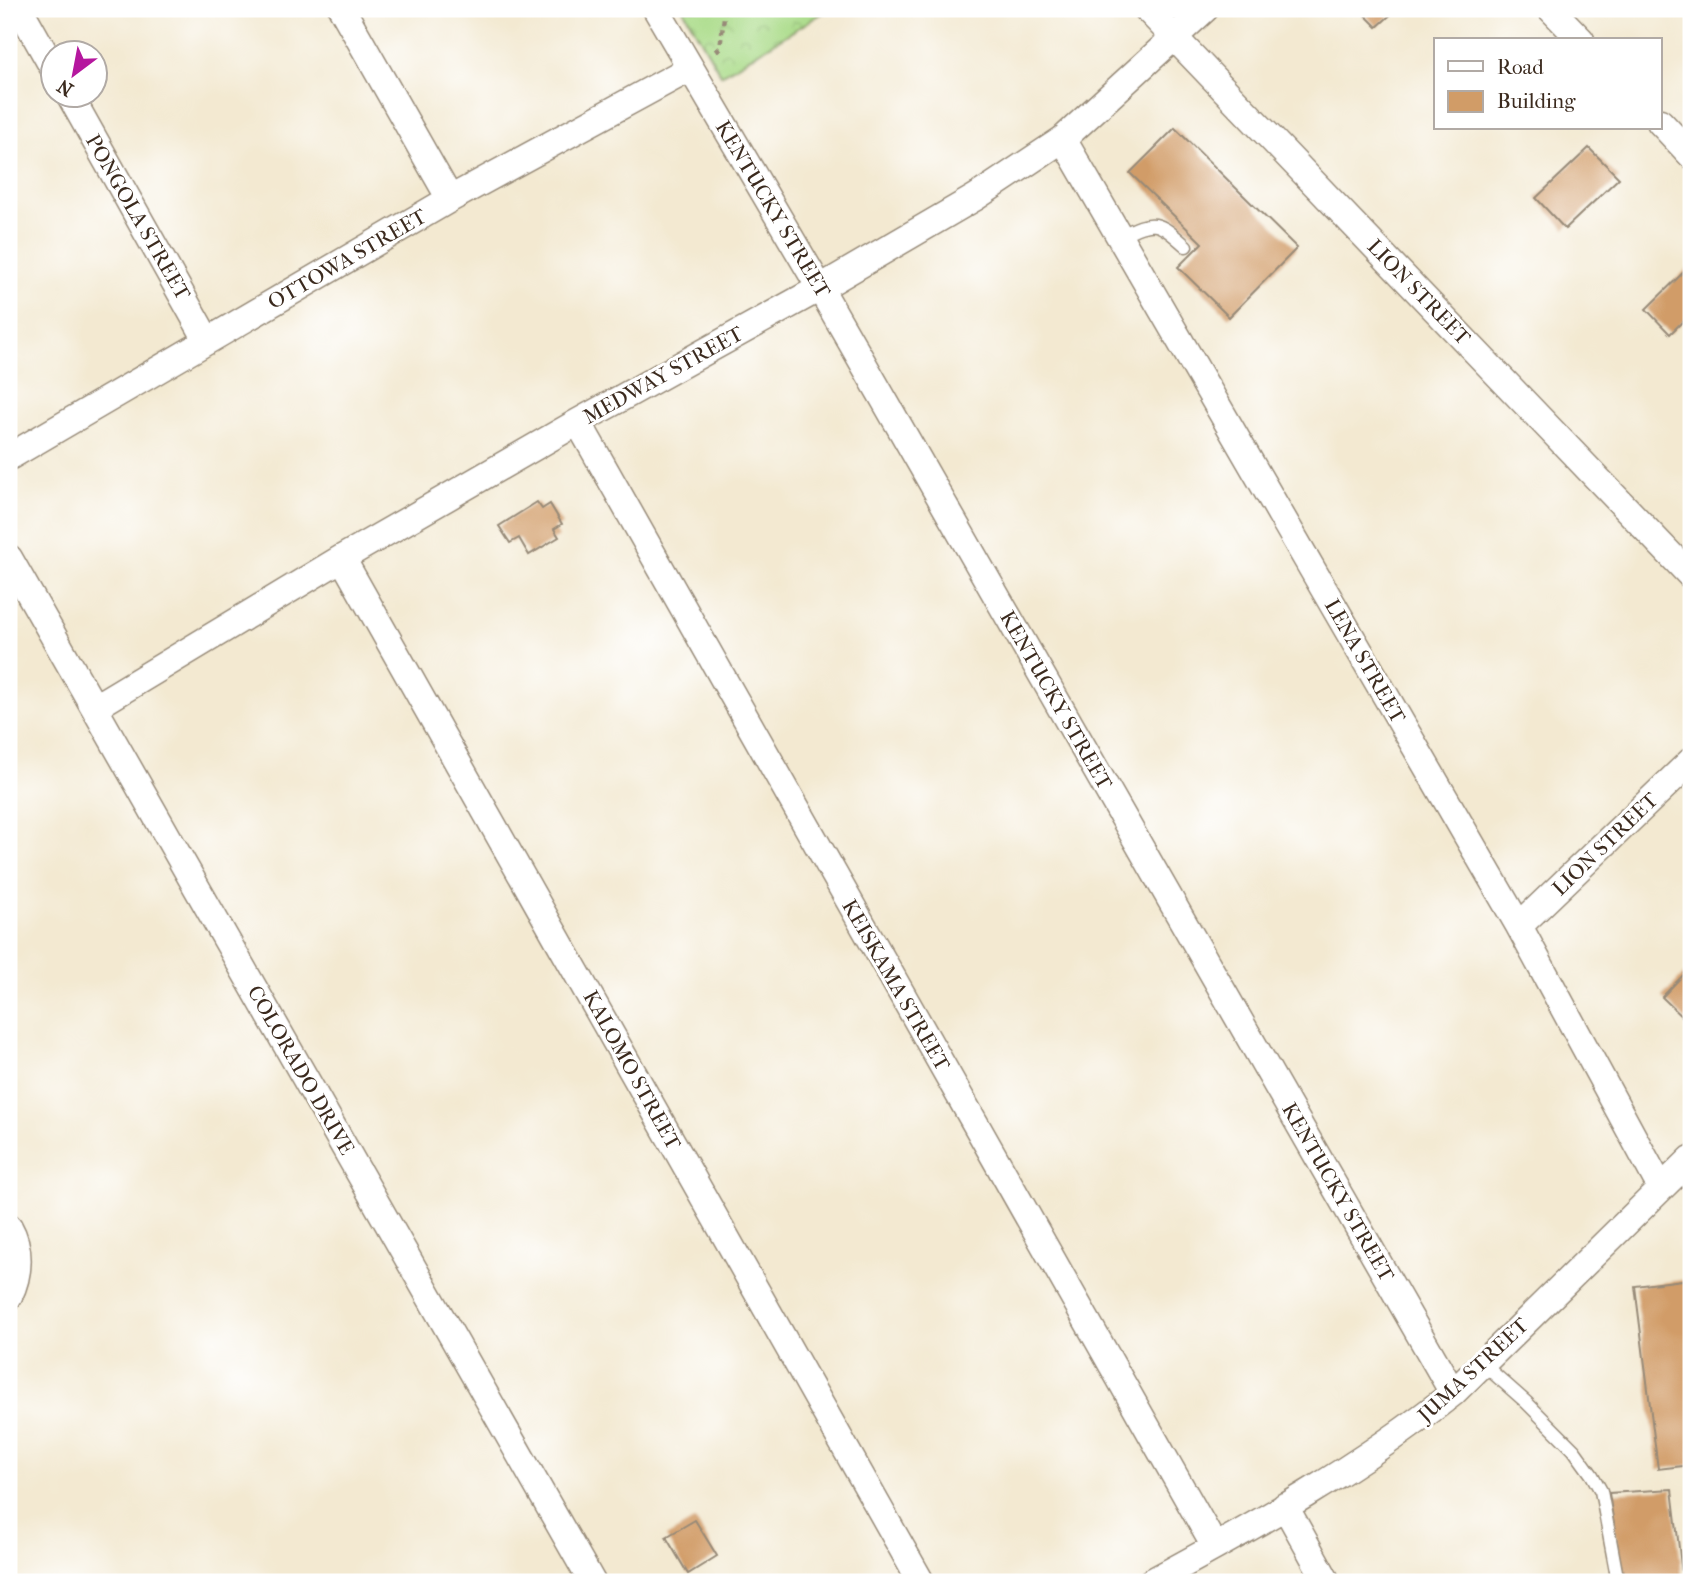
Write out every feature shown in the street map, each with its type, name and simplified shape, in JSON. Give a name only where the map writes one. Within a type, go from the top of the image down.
[{"type":"street","points":[[20,9],[38,41]]},
{"type":"street","points":[[342,9],[450,200]]},
{"type":"street","name":"KENTUCKY STREET","points":[[656,9],[820,288],[1453,1393]]},
{"type":"street","name":"LION STREET","points":[[1147,9],[1691,576]]},
{"type":"street","name":"MEDWAY STREET","points":[[95,707],[342,558],[976,197],[1063,139],[1205,9]]},
{"type":"street","points":[[1551,9],[1579,38]]},
{"type":"street","name":"OTTOWA STREET","points":[[9,457],[450,200],[690,69]]},
{"type":"street","name":"PONGOLA STREET","points":[[77,108],[207,340]]},
{"type":"street","points":[[1662,124],[1691,155]]},
{"type":"street","name":"LENA STREET","points":[[1063,139],[1519,926],[1661,1188]]},
{"type":"street","name":"KEISKAMA STREET","points":[[578,422],[1215,1547]]},
{"type":"street","name":"COLORADO DRIVE","points":[[9,558],[592,1582]]},
{"type":"street","name":"KALOMO STREET","points":[[342,558],[921,1582]]},
{"type":"street","name":"LION STREET","points":[[1519,926],[1691,761]]},
{"type":"street","name":"JUMA STREET","points":[[1151,1582],[1285,1506],[1414,1424],[1453,1393],[1691,1159]]},
{"type":"street","points":[[9,1227],[15,1237],[18,1264],[9,1296]]},
{"type":"street","points":[[1285,1506],[1327,1582]]},
{"type":"lane","points":[[1119,236],[1145,223],[1167,229],[1186,246]]},
{"type":"lane","points":[[1483,1364],[1574,1450],[1592,1475],[1601,1491],[1618,1582]]},
{"type":"green space","points":[[683,9],[829,9],[721,75]]},
{"type":"building","points":[[1359,9],[1397,9],[1377,27]]},
{"type":"building","points":[[1175,128],[1297,248],[1229,317],[1178,267],[1202,243],[1130,173]]},
{"type":"building","points":[[1589,148],[1619,178],[1565,229],[1536,198]]},
{"type":"building","points":[[1691,265],[1691,313],[1670,334],[1646,309]]},
{"type":"building","points":[[537,502],[542,509],[550,504],[562,524],[554,529],[559,537],[529,555],[519,538],[510,543],[499,526]]},
{"type":"building","points":[[1691,967],[1691,1025],[1662,997]]},
{"type":"building","points":[[1691,1279],[1691,1465],[1658,1469],[1635,1286]]},
{"type":"building","points":[[1672,1489],[1683,1582],[1623,1582],[1609,1493]]},
{"type":"building","points":[[695,1520],[717,1556],[688,1574],[666,1537]]}]
